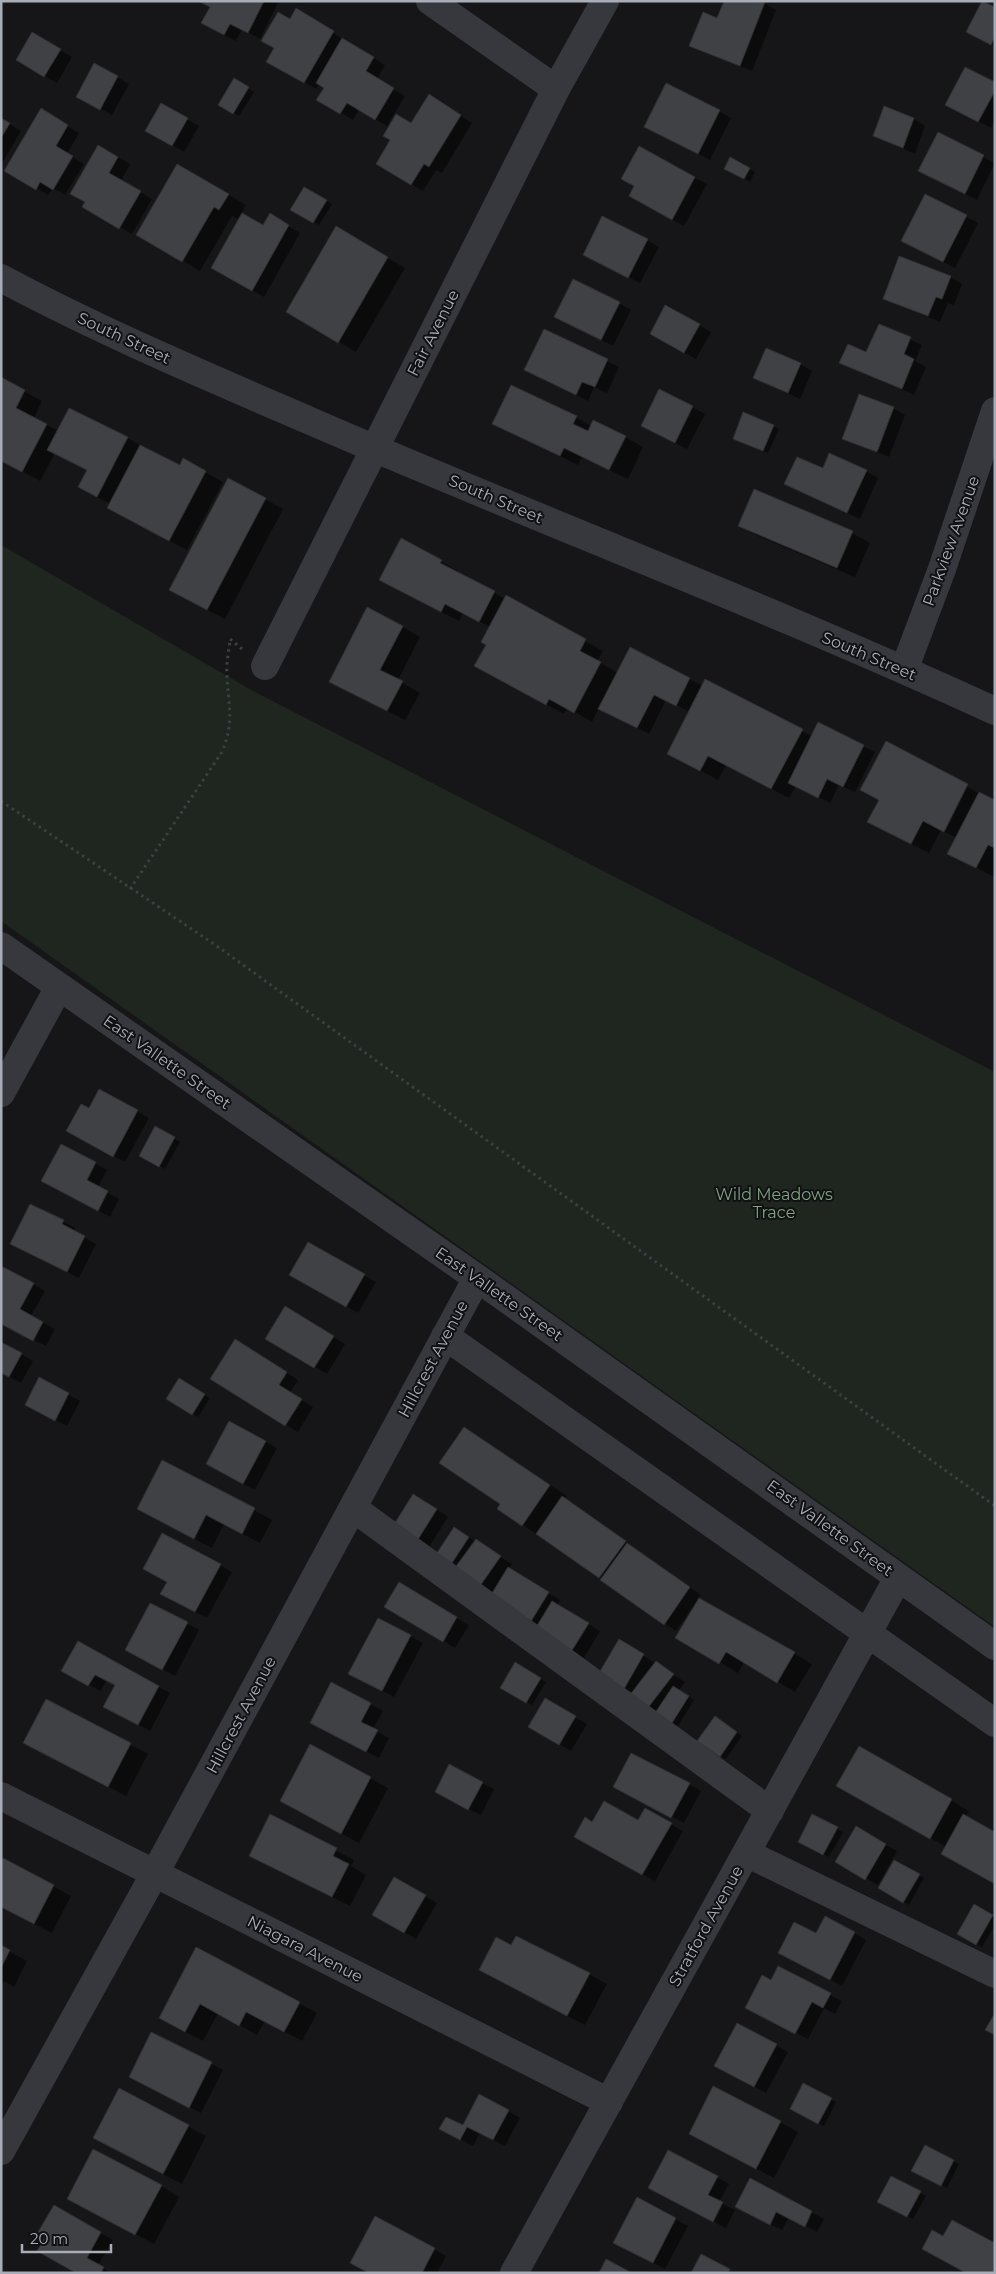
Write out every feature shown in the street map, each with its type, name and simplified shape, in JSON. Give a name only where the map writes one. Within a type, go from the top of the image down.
[{"type":"street","points":[[430,1],[556,88]]},
{"type":"street","name":"Fair Avenue","points":[[265,666],[556,88],[605,1]]},
{"type":"street","name":"South Street","points":[[1,278],[158,355],[375,449],[904,670],[995,712]]},
{"type":"street","name":"Parkview Avenue","points":[[904,670],[942,569],[995,411]]},
{"type":"street","name":"East Vallette Street","points":[[1,946],[477,1278],[847,1539],[898,1578],[995,1646]]},
{"type":"street","points":[[1,1093],[59,987]]},
{"type":"street","name":"Hillcrest Avenue","points":[[1,2151],[155,1873],[477,1278]]},
{"type":"street","points":[[446,1336],[995,1722]]},
{"type":"street","points":[[353,1508],[770,1811]]},
{"type":"street","name":"Stratford Avenue","points":[[514,2273],[898,1578]]},
{"type":"street","name":"Niagara Avenue","points":[[1,1796],[609,2102]]},
{"type":"street","points":[[746,1853],[995,1974]]},
{"type":"path","points":[[130,889],[222,752],[229,736],[232,711],[227,674],[230,639],[265,666]]},
{"type":"path","points":[[1,801],[214,944],[995,1506]]},
{"type":"green space","name":"Wild Meadows Trace","points":[[1,545],[253,691],[995,1072],[995,1627],[1,921]]},
{"type":"building","points":[[198,1],[264,1],[248,33],[230,24],[224,35],[201,23],[210,7]]},
{"type":"building","points":[[724,1],[765,2],[740,66],[689,46],[703,12],[717,18]]},
{"type":"building","points":[[982,1],[995,7],[995,37],[991,45],[966,32]]},
{"type":"building","points":[[296,8],[334,31],[304,83],[266,62],[274,48],[261,41],[278,12],[290,19]]},
{"type":"building","points":[[32,32],[61,49],[44,77],[16,60]]},
{"type":"building","points":[[342,38],[374,57],[366,71],[394,88],[375,120],[347,103],[340,114],[316,100],[324,88],[316,83]]},
{"type":"building","points":[[94,63],[118,76],[100,110],[76,97]]},
{"type":"building","points":[[965,67],[995,82],[995,91],[978,122],[945,105]]},
{"type":"building","points":[[234,78],[249,87],[233,114],[218,105]]},
{"type":"building","points":[[666,83],[720,110],[698,154],[644,127]]},
{"type":"building","points":[[429,94],[461,115],[429,167],[424,164],[411,185],[376,164],[390,140],[383,136],[396,114],[411,123]]},
{"type":"building","points":[[161,103],[188,118],[172,146],[145,131]]},
{"type":"building","points":[[884,106],[914,118],[903,148],[873,136]]},
{"type":"building","points":[[41,108],[68,125],[56,146],[73,156],[53,190],[40,182],[36,190],[4,171]]},
{"type":"building","points":[[1,118],[10,123],[1,138]]},
{"type":"building","points":[[938,132],[984,155],[965,194],[918,171]]},
{"type":"building","points":[[98,145],[118,157],[109,173],[141,191],[119,229],[82,207],[85,202],[70,194]]},
{"type":"building","points":[[639,146],[695,177],[672,220],[629,196],[634,186],[621,179]]},
{"type":"building","points":[[730,157],[750,168],[744,179],[724,169]]},
{"type":"building","points":[[177,164],[229,194],[219,210],[214,207],[182,262],[136,235]]},
{"type":"building","points":[[304,187],[327,200],[313,223],[290,210]]},
{"type":"building","points":[[925,194],[967,215],[943,262],[901,241]]},
{"type":"building","points":[[242,213],[263,225],[270,213],[289,225],[252,291],[211,268]]},
{"type":"building","points":[[602,216],[648,239],[628,278],[583,255]]},
{"type":"building","points":[[336,226],[388,257],[338,343],[286,312]]},
{"type":"building","points":[[899,256],[951,276],[942,299],[936,297],[928,316],[883,299]]},
{"type":"building","points":[[573,279],[620,302],[601,340],[554,317]]},
{"type":"building","points":[[665,305],[700,324],[684,353],[650,334]]},
{"type":"building","points":[[879,324],[911,337],[904,354],[914,359],[902,389],[839,363],[848,344],[866,352]]},
{"type":"building","points":[[544,329],[608,359],[595,387],[582,382],[576,395],[524,370]]},
{"type":"building","points":[[766,348],[801,363],[788,393],[753,378]]},
{"type":"building","points":[[1,377],[25,390],[16,408],[47,424],[22,472],[1,461]]},
{"type":"building","points":[[511,385],[577,416],[573,424],[588,431],[593,420],[626,436],[609,470],[564,448],[560,456],[492,424]]},
{"type":"building","points":[[659,389],[693,406],[675,443],[641,426]]},
{"type":"building","points":[[859,394],[894,407],[877,452],[842,439]]},
{"type":"building","points":[[69,408],[128,437],[97,497],[78,487],[87,470],[47,450]]},
{"type":"building","points":[[743,412],[774,425],[763,451],[733,439]]},
{"type":"building","points":[[140,445],[180,465],[183,458],[206,471],[169,541],[107,508]]},
{"type":"building","points":[[829,453],[867,470],[847,513],[784,484],[797,457],[823,468]]},
{"type":"building","points":[[228,478],[266,498],[207,610],[169,590]]},
{"type":"building","points":[[754,489],[853,531],[837,568],[738,526]]},
{"type":"building","points":[[401,538],[442,560],[440,563],[495,591],[479,622],[445,604],[441,612],[379,580]]},
{"type":"building","points":[[506,595],[586,639],[580,651],[601,662],[574,713],[549,699],[546,705],[474,666],[486,645],[481,642]]},
{"type":"building","points":[[367,607],[403,626],[380,670],[403,681],[387,711],[329,682]]},
{"type":"building","points":[[630,647],[690,678],[676,706],[654,695],[637,728],[598,709]]},
{"type":"building","points":[[705,679],[803,729],[771,789],[708,756],[700,771],[667,754]]},
{"type":"building","points":[[818,722],[864,745],[843,787],[827,779],[818,798],[788,783]]},
{"type":"building","points":[[886,741],[968,784],[944,832],[923,821],[911,844],[867,822],[879,800],[860,790]]},
{"type":"building","points":[[979,792],[995,800],[995,848],[988,845],[976,868],[947,854]]},
{"type":"building","points":[[99,1089],[138,1110],[113,1157],[66,1131],[81,1104],[89,1108]]},
{"type":"building","points":[[155,1126],[175,1137],[159,1167],[139,1156]]},
{"type":"building","points":[[61,1144],[96,1162],[87,1180],[108,1191],[98,1211],[41,1181]]},
{"type":"building","points":[[30,1204],[64,1220],[62,1224],[85,1236],[67,1272],[10,1244]]},
{"type":"building","points":[[308,1242],[365,1274],[346,1307],[289,1275]]},
{"type":"building","points":[[1,1266],[34,1283],[20,1309],[43,1322],[33,1341],[1,1324]]},
{"type":"building","points":[[285,1306],[334,1336],[314,1368],[265,1339]]},
{"type":"building","points":[[235,1339],[287,1372],[279,1385],[302,1399],[285,1426],[210,1379]]},
{"type":"building","points":[[1,1342],[22,1353],[9,1377],[1,1373]]},
{"type":"building","points":[[39,1377],[69,1393],[55,1421],[25,1405]]},
{"type":"building","points":[[179,1378],[205,1394],[192,1415],[166,1399]]},
{"type":"building","points":[[229,1421],[266,1441],[243,1484],[206,1464]]},
{"type":"building","points":[[464,1427],[550,1485],[522,1526],[497,1509],[500,1504],[439,1463]]},
{"type":"building","points":[[162,1460],[255,1508],[242,1534],[206,1515],[194,1539],[137,1509]]},
{"type":"building","points":[[413,1494],[437,1509],[417,1541],[393,1526]]},
{"type":"building","points":[[562,1496],[626,1541],[599,1578],[536,1534]]},
{"type":"building","points":[[454,1527],[469,1537],[452,1563],[437,1553]]},
{"type":"building","points":[[162,1533],[221,1564],[195,1612],[160,1594],[167,1582],[143,1569]]},
{"type":"building","points":[[476,1539],[501,1556],[480,1586],[454,1569]]},
{"type":"building","points":[[627,1543],[690,1587],[664,1625],[600,1580]]},
{"type":"building","points":[[508,1567],[549,1592],[530,1623],[489,1598]]},
{"type":"building","points":[[399,1582],[457,1617],[443,1642],[384,1607]]},
{"type":"building","points":[[699,1598],[795,1652],[777,1683],[726,1652],[719,1664],[675,1638]]},
{"type":"building","points":[[552,1601],[589,1623],[571,1652],[535,1629]]},
{"type":"building","points":[[150,1603],[188,1622],[162,1670],[125,1650]]},
{"type":"building","points":[[378,1618],[411,1635],[382,1691],[348,1674]]},
{"type":"building","points":[[619,1639],[644,1654],[624,1689],[599,1673]]},
{"type":"building","points":[[78,1641],[159,1686],[138,1725],[103,1707],[115,1685],[95,1675],[88,1686],[61,1671]]},
{"type":"building","points":[[656,1661],[674,1674],[647,1709],[629,1696]]},
{"type":"building","points":[[515,1662],[541,1678],[526,1703],[500,1688]]},
{"type":"building","points":[[331,1682],[371,1703],[361,1722],[378,1730],[366,1752],[310,1723]]},
{"type":"building","points":[[673,1686],[689,1696],[672,1723],[655,1713]]},
{"type":"building","points":[[545,1698],[576,1716],[559,1745],[528,1727]]},
{"type":"building","points":[[46,1699],[131,1743],[108,1787],[23,1743]]},
{"type":"building","points":[[715,1716],[737,1732],[720,1757],[697,1741]]},
{"type":"building","points":[[310,1744],[371,1777],[341,1834],[280,1801]]},
{"type":"building","points":[[859,1746],[952,1799],[930,1839],[836,1786]]},
{"type":"building","points":[[631,1753],[690,1783],[671,1818],[613,1787]]},
{"type":"building","points":[[449,1764],[483,1782],[468,1810],[435,1792]]},
{"type":"building","points":[[604,1801],[638,1820],[645,1808],[672,1823],[642,1875],[574,1837],[585,1817],[592,1822]]},
{"type":"building","points":[[270,1814],[337,1848],[333,1856],[349,1864],[332,1897],[249,1856]]},
{"type":"building","points":[[812,1814],[838,1827],[823,1855],[798,1842]]},
{"type":"building","points":[[963,1814],[995,1832],[995,1884],[941,1854]]},
{"type":"building","points":[[856,1826],[886,1844],[865,1880],[835,1862]]},
{"type":"building","points":[[3,1858],[54,1885],[34,1924],[1,1907],[1,1862]]},
{"type":"building","points":[[894,1860],[920,1874],[903,1903],[878,1888]]},
{"type":"building","points":[[394,1877],[426,1895],[404,1933],[372,1915]]},
{"type":"building","points":[[974,1904],[993,1915],[976,1945],[957,1934]]},
{"type":"building","points":[[825,1916],[855,1932],[830,1980],[778,1953],[794,1922],[816,1933]]},
{"type":"building","points":[[516,1936],[590,1973],[567,2016],[479,1970],[496,1937],[511,1945]]},
{"type":"building","points":[[1,1945],[10,1950],[1,1968]]},
{"type":"building","points":[[196,1947],[300,2002],[284,2032],[246,2012],[239,2026],[200,2004],[185,2032],[159,2018]]},
{"type":"building","points":[[778,1966],[831,1993],[823,2008],[812,2002],[795,2034],[745,2008],[762,1975],[771,1980]]},
{"type":"building","points":[[995,2013],[995,2035],[985,2030]]},
{"type":"building","points":[[737,2023],[777,2044],[754,2087],[714,2066]]},
{"type":"building","points":[[151,2032],[212,2062],[189,2108],[129,2077]]},
{"type":"building","points":[[803,2083],[832,2098],[818,2124],[790,2109]]},
{"type":"building","points":[[713,2086],[781,2121],[756,2169],[689,2134]]},
{"type":"building","points":[[119,2088],[189,2125],[163,2174],[93,2138]]},
{"type":"building","points":[[479,2094],[509,2110],[493,2140],[467,2127],[460,2140],[439,2129],[446,2117],[463,2125]]},
{"type":"building","points":[[925,2145],[954,2160],[941,2186],[911,2171]]},
{"type":"building","points":[[93,2149],[162,2185],[135,2235],[67,2199]]},
{"type":"building","points":[[668,2150],[718,2176],[708,2195],[723,2202],[713,2222],[648,2188]]},
{"type":"building","points":[[891,2176],[921,2191],[907,2217],[877,2202]]},
{"type":"building","points":[[750,2178],[812,2211],[805,2227],[776,2212],[770,2225],[735,2207]]},
{"type":"building","points":[[637,2197],[676,2218],[653,2263],[613,2243]]},
{"type":"building","points":[[54,2205],[101,2232],[87,2258],[104,2267],[101,2273],[76,2273],[37,2251],[46,2236],[38,2232]]},
{"type":"building","points":[[375,2216],[435,2248],[422,2273],[369,2273],[350,2263]]},
{"type":"building","points":[[952,2220],[995,2243],[995,2273],[966,2273],[922,2249],[932,2230],[943,2236]]},
{"type":"building","points":[[701,2254],[730,2269],[728,2273],[691,2273]]},
{"type":"building","points":[[606,2259],[632,2273],[599,2273]]}]
